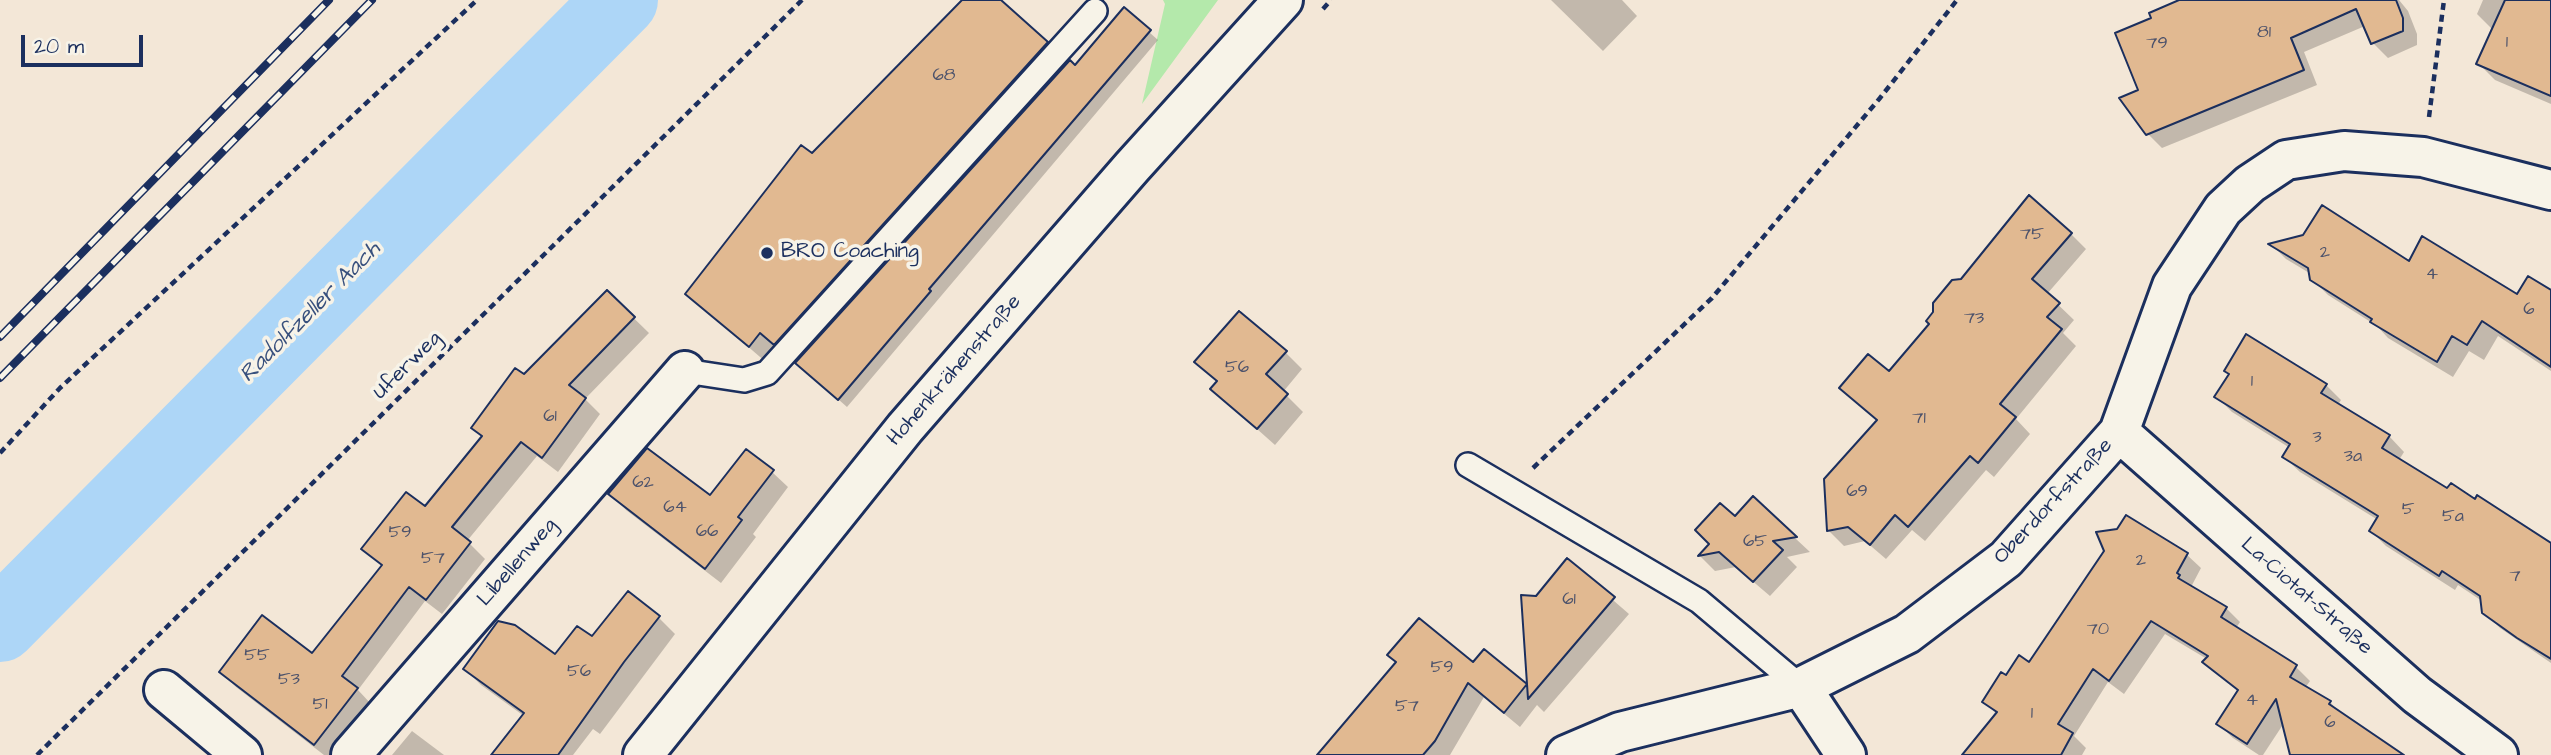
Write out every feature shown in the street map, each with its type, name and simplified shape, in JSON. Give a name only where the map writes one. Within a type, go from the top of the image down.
[{"type":"street","name":"Hohenkrähenstraße","points":[[643,755],[905,428],[1132,167],[1283,0]]},
{"type":"street","name":"Oberdorfstraße","points":[[1566,755],[1620,732],[1801,687],[1907,635],[2006,559],[2119,432],[2172,286],[2224,209],[2250,184],[2286,160],[2344,151],[2423,158],[2551,190]]},
{"type":"street","name":"Libellenweg","points":[[351,755],[685,371]]},
{"type":"street","name":"La-Ciotat-Straße","points":[[2119,432],[2417,695],[2498,755]]},
{"type":"street","points":[[1801,687],[1846,755]]},
{"type":"street","points":[[164,690],[242,755]]},
{"type":"lane","points":[[685,371],[744,380],[766,373],[1095,11]]},
{"type":"lane","points":[[1468,465],[1699,601],[1801,687]]},
{"type":"path","points":[[0,453],[60,388],[477,0]]},
{"type":"path","name":"Uferweg","points":[[37,755],[802,0]]},
{"type":"path","points":[[1511,489],[1712,299],[1880,99],[1957,0]]},
{"type":"path","points":[[2423,158],[2444,0]]},
{"type":"green space","points":[[1163,0],[1218,0],[1142,104],[1165,4]]},
{"type":"building","points":[[962,0],[1001,0],[1048,42],[774,345],[760,333],[749,347],[685,294],[801,145],[812,153]]},
{"type":"building","points":[[2179,0],[2396,0],[2403,18],[2403,31],[2371,44],[2356,9],[2291,38],[2304,70],[2146,135],[2119,98],[2138,90],[2115,33],[2151,18],[2149,13]]},
{"type":"building","points":[[2505,0],[2551,0],[2551,96],[2476,64]]},
{"type":"building","points":[[1124,7],[1151,30],[929,289],[931,291],[838,400],[795,363],[1070,60],[1075,65]]},
{"type":"building","points":[[2029,195],[2072,233],[2032,279],[2060,303],[2047,317],[2062,329],[2000,404],[2016,417],[1978,463],[1970,456],[1908,527],[1895,515],[1870,545],[1848,527],[1827,531],[1824,479],[1877,420],[1839,388],[1868,354],[1889,371],[1929,324],[1926,321],[1933,312],[1933,303],[1952,280],[1961,279]]},
{"type":"building","points":[[2322,205],[2409,261],[2422,236],[2517,294],[2528,276],[2551,290],[2551,367],[2482,321],[2467,345],[2452,336],[2437,362],[2370,322],[2372,319],[2310,280],[2308,268],[2268,244],[2303,235]]},
{"type":"building","points":[[607,290],[635,317],[569,385],[586,398],[542,458],[521,442],[452,527],[471,542],[426,600],[409,587],[342,676],[358,688],[314,745],[219,672],[262,615],[312,653],[382,565],[361,549],[406,492],[425,506],[482,436],[471,428],[515,368],[524,374]]},
{"type":"building","points":[[1239,311],[1287,351],[1266,374],[1288,394],[1257,429],[1210,389],[1217,381],[1194,362]]},
{"type":"building","points":[[2246,334],[2327,384],[2321,393],[2390,435],[2382,448],[2447,488],[2451,483],[2475,499],[2477,495],[2551,543],[2551,659],[2482,613],[2480,596],[2442,571],[2439,576],[2369,531],[2378,516],[2282,457],[2290,444],[2214,397],[2229,374],[2224,371]]},
{"type":"building","points":[[647,448],[710,495],[746,449],[774,470],[738,517],[742,520],[705,569],[608,494]]},
{"type":"building","points":[[1753,496],[1797,537],[1773,541],[1783,550],[1753,582],[1719,552],[1698,556],[1709,544],[1695,530],[1720,503],[1735,516]]},
{"type":"building","points":[[2126,515],[2188,553],[2177,573],[2180,575],[2178,578],[2227,607],[2221,617],[2297,665],[2290,677],[2331,701],[2329,704],[2404,755],[2290,755],[2276,699],[2247,744],[2216,724],[2238,690],[2202,662],[2208,656],[2151,621],[2109,681],[2093,669],[2058,724],[2073,733],[2061,755],[1962,755],[1997,712],[1982,702],[2001,672],[2006,675],[2019,655],[2029,662],[2104,551],[2096,532],[2117,529]]},
{"type":"building","points":[[1567,558],[1615,597],[1528,699],[1521,595],[1536,596]]},
{"type":"building","points":[[628,591],[660,616],[558,755],[491,755],[524,713],[463,669],[498,621],[515,625],[555,654],[577,626],[592,636]]},
{"type":"building","points":[[1419,618],[1473,662],[1484,649],[1527,684],[1504,713],[1468,683],[1435,741],[1423,755],[1317,755],[1396,662],[1387,655]]},
{"type":"waterway","name":"Radolfzeller Aach","points":[[0,625],[621,0]]},
{"type":"railway","points":[[0,337],[329,0]]},
{"type":"railway","points":[[0,378],[372,0]]},
{"type":"place","name":"BRO Coaching","points":[[767,253]]}]
